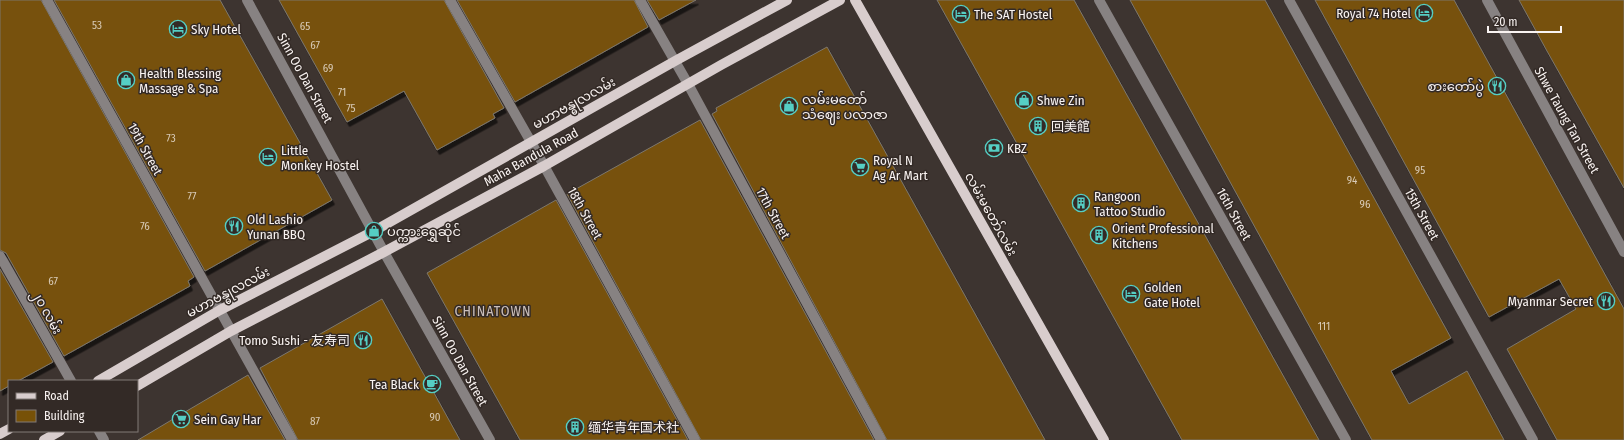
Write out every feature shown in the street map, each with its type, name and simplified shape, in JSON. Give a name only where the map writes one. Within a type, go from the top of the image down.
[{"type":"main road","name":"မဟာဗန္ဓုလလမ်း","points":[[100,380],[220,310],[374,231],[675,61],[788,0]]},
{"type":"main road","name":"Maha Bandula Road","points":[[231,330],[384,252],[544,166],[840,0]]},
{"type":"main road","name":"လမ်းမတော်လမ်း","points":[[855,0],[1104,440]]},
{"type":"main road","points":[[138,385],[231,330]]},
{"type":"main road","points":[[44,440],[58,432]]},
{"type":"street","name":"19th Street","points":[[47,0],[231,330]]},
{"type":"street","name":"Sinn Oo Dan Street","points":[[247,0],[374,231]]},
{"type":"street","name":"18th Street","points":[[450,0],[531,142],[695,440]]},
{"type":"street","name":"17th Street","points":[[640,0],[688,84],[881,440]]},
{"type":"street","name":"16th Street","points":[[1099,0],[1346,440]]},
{"type":"street","name":"15th Street","points":[[1289,0],[1532,440]]},
{"type":"street","name":"Shwe Taung Tan Street","points":[[1487,0],[1624,252]]},
{"type":"street","points":[[374,231],[384,252]]},
{"type":"street","name":"Sinn Oo Dan Street","points":[[384,252],[490,440]]},
{"type":"street","name":"၂၀ လမ်း","points":[[0,256],[70,380]]},
{"type":"street","points":[[231,330],[292,440]]},
{"type":"building","points":[[0,0],[41,0],[194,277],[188,281],[190,286],[64,356],[6,253],[0,250]]},
{"type":"building","points":[[54,0],[220,0],[332,200],[205,271]]},
{"type":"building","points":[[279,0],[444,0],[504,108],[493,114],[495,118],[437,150],[404,91],[347,122]]},
{"type":"building","points":[[457,0],[634,0],[648,27],[515,102]]},
{"type":"building","points":[[647,0],[696,0],[659,20]]},
{"type":"building","points":[[937,0],[1074,0],[1319,440],[1182,440]]},
{"type":"building","points":[[1130,0],[1265,0],[1451,338],[1391,371],[1409,404],[1467,371],[1504,440],[1372,440]]},
{"type":"building","points":[[1315,0],[1454,0],[1624,309],[1624,440],[1557,440],[1507,349],[1576,309],[1559,279],[1489,317]]},
{"type":"building","points":[[1519,0],[1624,0],[1624,188],[1547,51]]},
{"type":"building","points":[[827,47],[1045,440],[887,440],[712,114],[717,111],[716,108]]},
{"type":"building","points":[[700,120],[874,440],[701,440],[567,194]]},
{"type":"building","points":[[556,200],[688,440],[520,440],[427,273]]},
{"type":"building","points":[[0,269],[53,362],[20,380],[8,380],[8,387],[0,391]]},
{"type":"building","points":[[382,299],[460,440],[298,440],[260,368]]},
{"type":"building","points":[[248,375],[285,440],[138,440],[185,412]]},
{"type":"place","name":"Royal 74 Hotel","points":[[1424,13]]},
{"type":"place","name":"The SAT Hostel","points":[[961,14]]},
{"type":"place","name":"Sky Hotel","points":[[178,29]]},
{"type":"place","name":"Health Blessing Massage & Spa","points":[[126,80]]},
{"type":"place","name":"စားတော်ပွဲ","points":[[1497,86]]},
{"type":"place","name":"Shwe Zin","points":[[1024,100]]},
{"type":"place","name":"လမ်းမတော် သံဈေး ပလာဇာ","points":[[789,106]]},
{"type":"place","name":"回美館","points":[[1038,126]]},
{"type":"place","name":"KBZ","points":[[994,148]]},
{"type":"place","name":"Little Monkey Hostel","points":[[268,157]]},
{"type":"place","name":"Royal N Ag Ar Mart","points":[[860,167]]},
{"type":"place","name":"Rangoon Tattoo Studio","points":[[1081,203]]},
{"type":"place","name":"Old Lashio Yunan BBQ","points":[[234,226]]},
{"type":"place","name":"ပက္ကားရွှေဆိုင်","points":[[374,231]]},
{"type":"place","name":"Orient Professional Kitchens","points":[[1099,235]]},
{"type":"place","name":"Golden Gate Hotel","points":[[1131,294]]},
{"type":"place","name":"Myanmar Secret","points":[[1606,301]]},
{"type":"place","name":"Tomo Sushi - 友寿司","points":[[363,340]]},
{"type":"place","name":"Tea Black","points":[[432,384]]},
{"type":"place","name":"Sein Gay Har","points":[[181,419]]},
{"type":"place","name":"缅华青年国术社","points":[[575,427]]},
{"type":"district","name":"CHINATOWN","points":[[493,311]]}]
